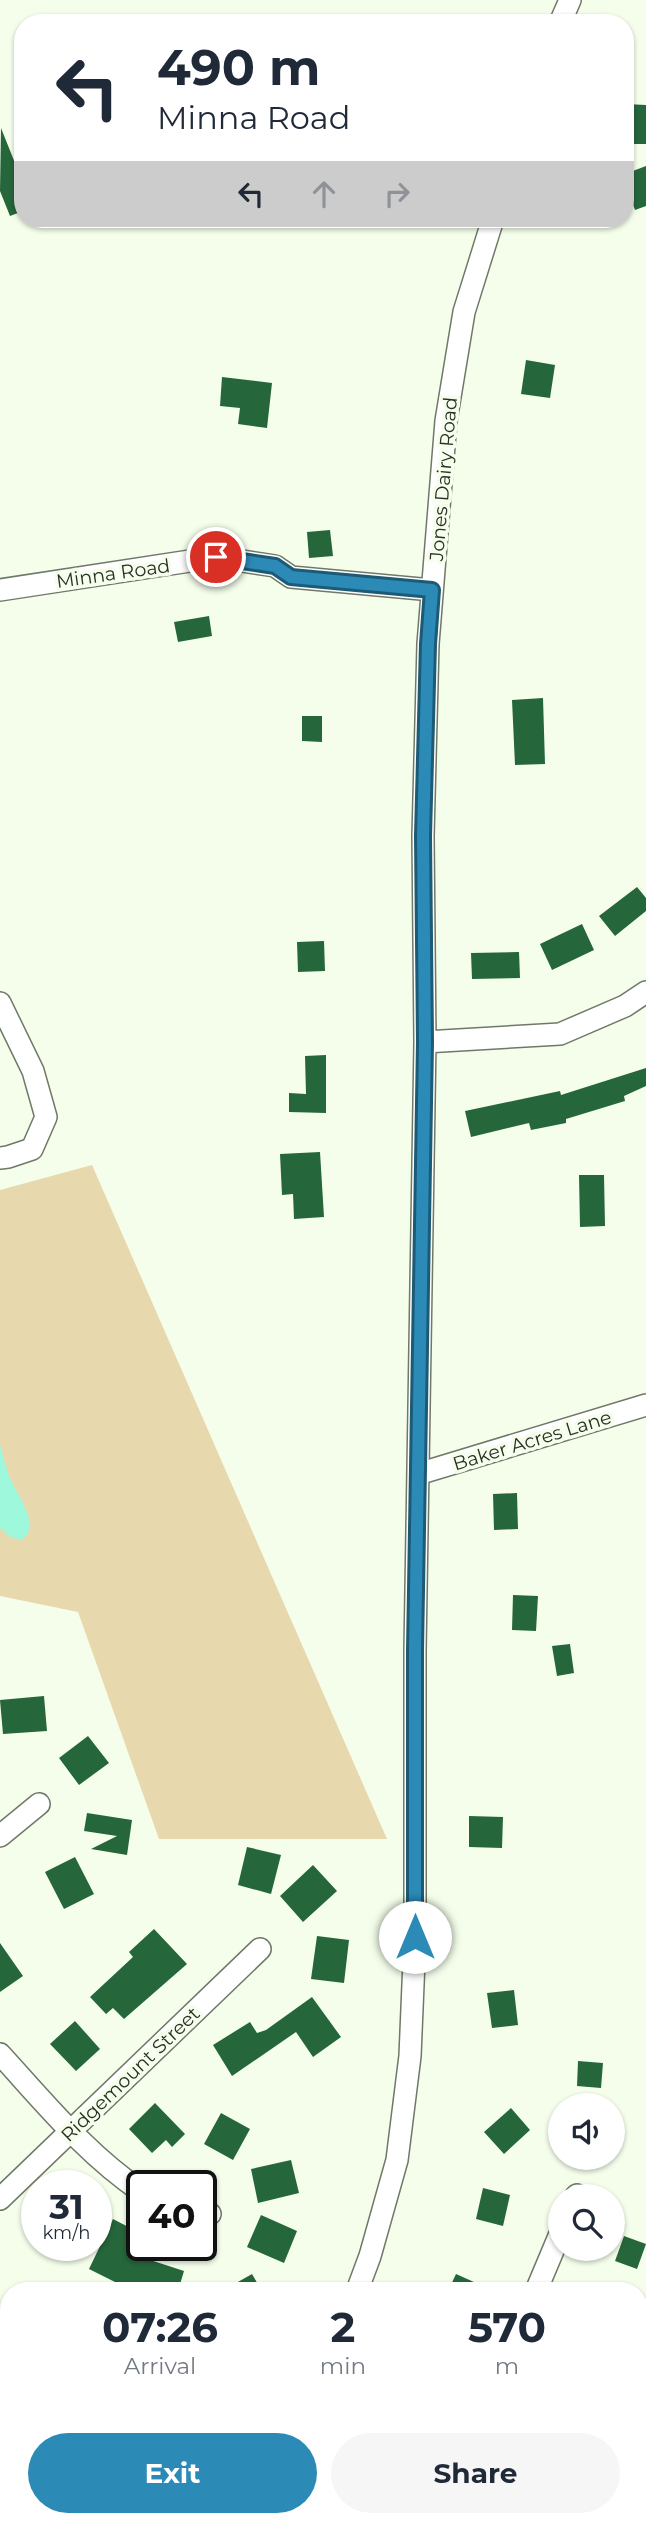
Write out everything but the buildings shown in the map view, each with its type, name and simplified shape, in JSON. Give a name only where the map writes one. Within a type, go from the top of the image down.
[{"type":"street","name":"Jones Dairy Road","points":[[360,2282],[397,2160],[410,2056],[415,1937],[415,1651],[425,1042],[423,839],[428,644],[446,421],[464,312],[490,228]]},
{"type":"street","name":"Minna Road","points":[[0,590],[216,557],[275,566],[291,577],[432,590]]},
{"type":"street","points":[[425,1042],[560,1034],[625,1006],[646,992]]},
{"type":"street","points":[[0,1003],[33,1071],[46,1117],[33,1149],[0,1158]]},
{"type":"street","name":"Baker Acres Lane","points":[[418,1474],[646,1405]]},
{"type":"street","points":[[0,1836],[39,1804]]},
{"type":"street","name":"Ridgemount Street","points":[[0,2199],[260,1949]]},
{"type":"street","points":[[0,2054],[71,2130],[126,2180]]},
{"type":"street","points":[[540,2282],[549,2261]]},
{"type":"shaded area","points":[[92,1165],[387,1839],[159,1839],[78,1612],[0,1596],[0,1190]]},
{"type":"water","points":[[0,1445],[10,1478],[29,1518],[28,1534],[22,1540],[10,1537],[0,1528]]},
{"type":"route","points":[[216,557],[275,566],[291,577],[432,590],[423,836],[425,1042],[415,1651],[415,1937]]}]
